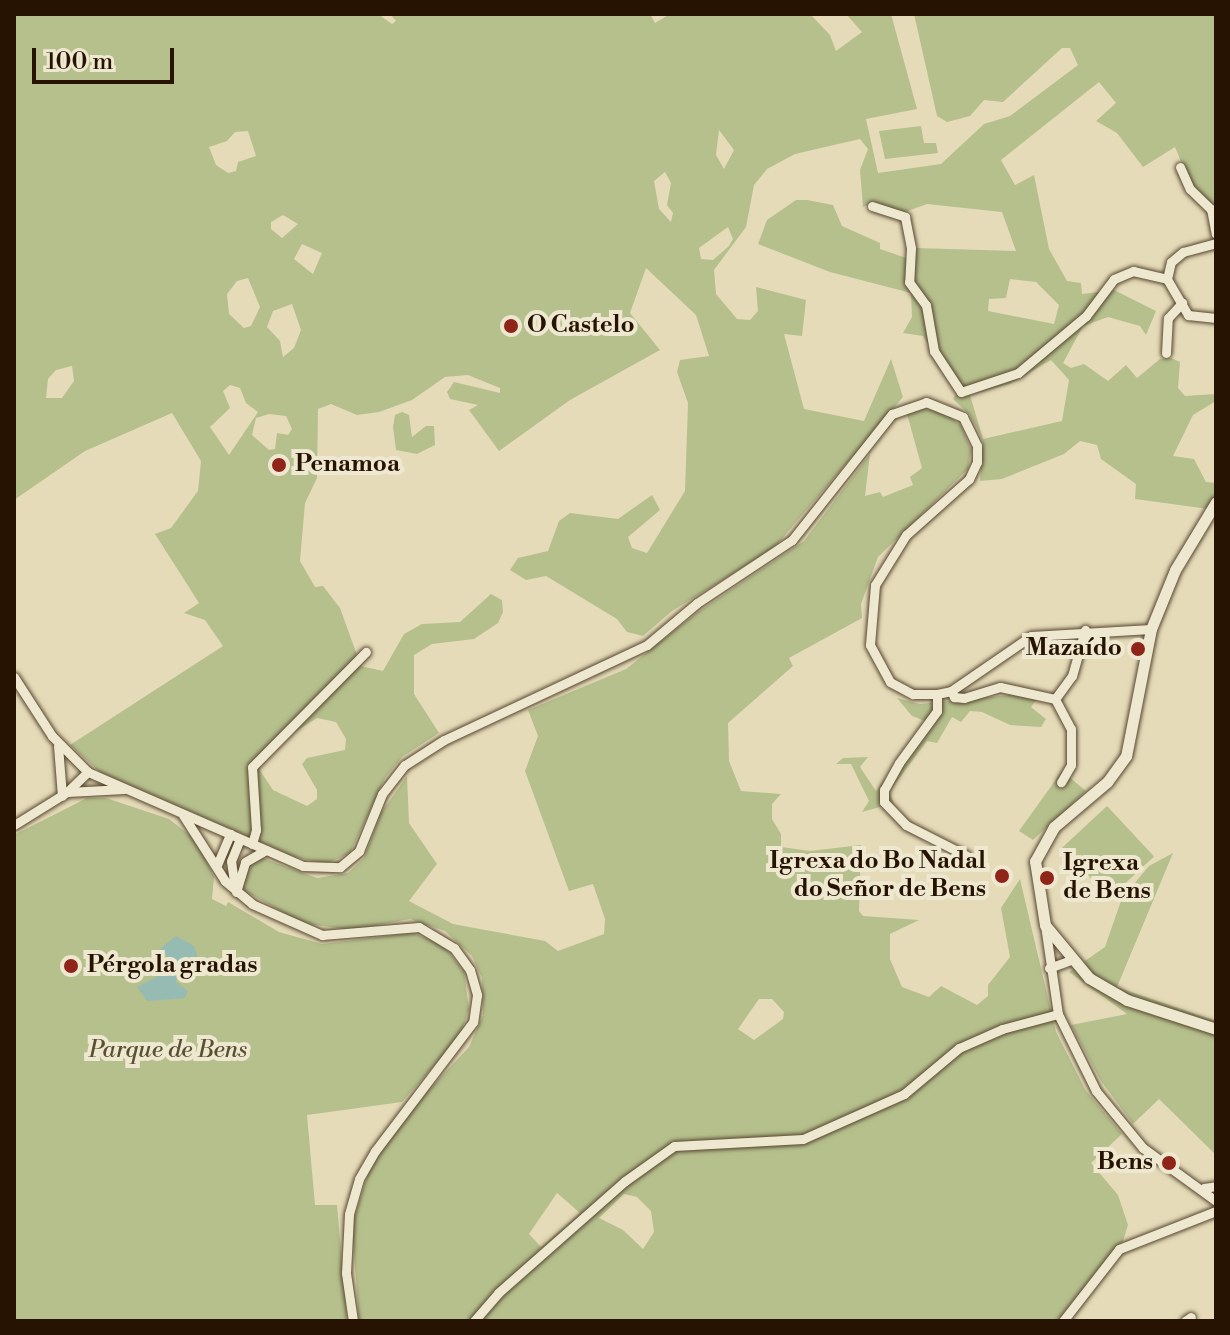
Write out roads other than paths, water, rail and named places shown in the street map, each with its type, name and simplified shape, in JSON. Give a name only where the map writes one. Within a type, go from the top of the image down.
[{"type":"street","points":[[1180,167],[1190,189],[1211,209],[1216,234]]},
{"type":"street","points":[[872,206],[905,217],[911,248],[909,282],[926,305],[934,351],[961,392]]},
{"type":"street","points":[[1167,279],[1171,262],[1183,252],[1216,243]]},
{"type":"street","points":[[961,392],[1018,373],[1086,316],[1123,274],[1133,271],[1167,279],[1188,315],[1216,318]]},
{"type":"street","points":[[1166,353],[1168,318],[1182,303]]},
{"type":"street","points":[[954,410],[961,392]]},
{"type":"street","points":[[52,736],[88,772],[124,789],[312,869],[346,864],[359,851],[388,784],[415,757],[636,653],[697,603],[792,540],[892,414],[926,402],[954,410],[971,430],[977,462],[969,479],[896,547],[875,585],[868,624],[876,664],[890,682],[913,694],[937,694],[951,691],[1031,636],[1085,630],[1151,629]]},
{"type":"street","points":[[1216,502],[1175,570],[1151,629],[1126,756],[1107,782],[1042,841],[1035,861],[1051,947],[1049,968],[1058,1014],[1079,1062],[1117,1118],[1159,1162],[1204,1188],[1216,1186]]},
{"type":"street","points":[[1055,699],[1072,676],[1085,630]]},
{"type":"street","points":[[252,844],[256,830],[252,767],[366,652]]},
{"type":"street","points":[[14,677],[60,751],[64,794]]},
{"type":"street","points":[[951,691],[954,697],[964,698],[1000,687],[1055,699],[1071,729],[1071,765],[1061,782]]},
{"type":"street","points":[[937,694],[937,711],[899,763],[884,790],[884,802],[906,825],[967,856]]},
{"type":"street","points":[[14,825],[64,794],[88,772]]},
{"type":"street","points":[[64,794],[124,789]]},
{"type":"street","points":[[180,811],[236,892],[322,935],[419,927],[437,934],[470,970],[477,995],[473,1022],[461,1045],[421,1087],[359,1179],[349,1214],[347,1258],[353,1321]]},
{"type":"street","points":[[235,836],[231,861],[236,892]]},
{"type":"street","points":[[217,868],[235,836]]},
{"type":"street","points":[[236,892],[245,862],[266,850]]},
{"type":"street","points":[[1051,947],[1108,992],[1216,1029]]},
{"type":"street","points":[[1049,968],[1071,960]]},
{"type":"street","points":[[474,1321],[498,1293],[625,1181],[674,1146],[803,1139],[904,1094],[959,1048],[1002,1029],[1058,1014]]},
{"type":"street","points":[[1204,1188],[1204,1195],[1216,1201]]},
{"type":"street","points":[[1063,1321],[1119,1249],[1216,1211]]},
{"type":"water","points":[[176,936],[194,946],[202,969],[176,970],[176,982],[188,991],[185,998],[147,1001],[137,987],[164,973],[170,959],[160,949]]},
{"type":"place","name":"O Castelo","points":[[511,326]]},
{"type":"place","name":"Penamoa","points":[[279,465]]},
{"type":"place","name":"Mazaído","points":[[1138,649]]},
{"type":"place","name":"Igrexa do Bo Nadal do Señor de Bens","points":[[1002,876]]},
{"type":"place","name":"Igrexa de Bens","points":[[1047,878]]},
{"type":"place","name":"Pérgola gradas","points":[[71,966]]},
{"type":"place","name":"Bens","points":[[1169,1163]]},
{"type":"park label","name":"Parque de Bens","points":[[168,1051]]}]
